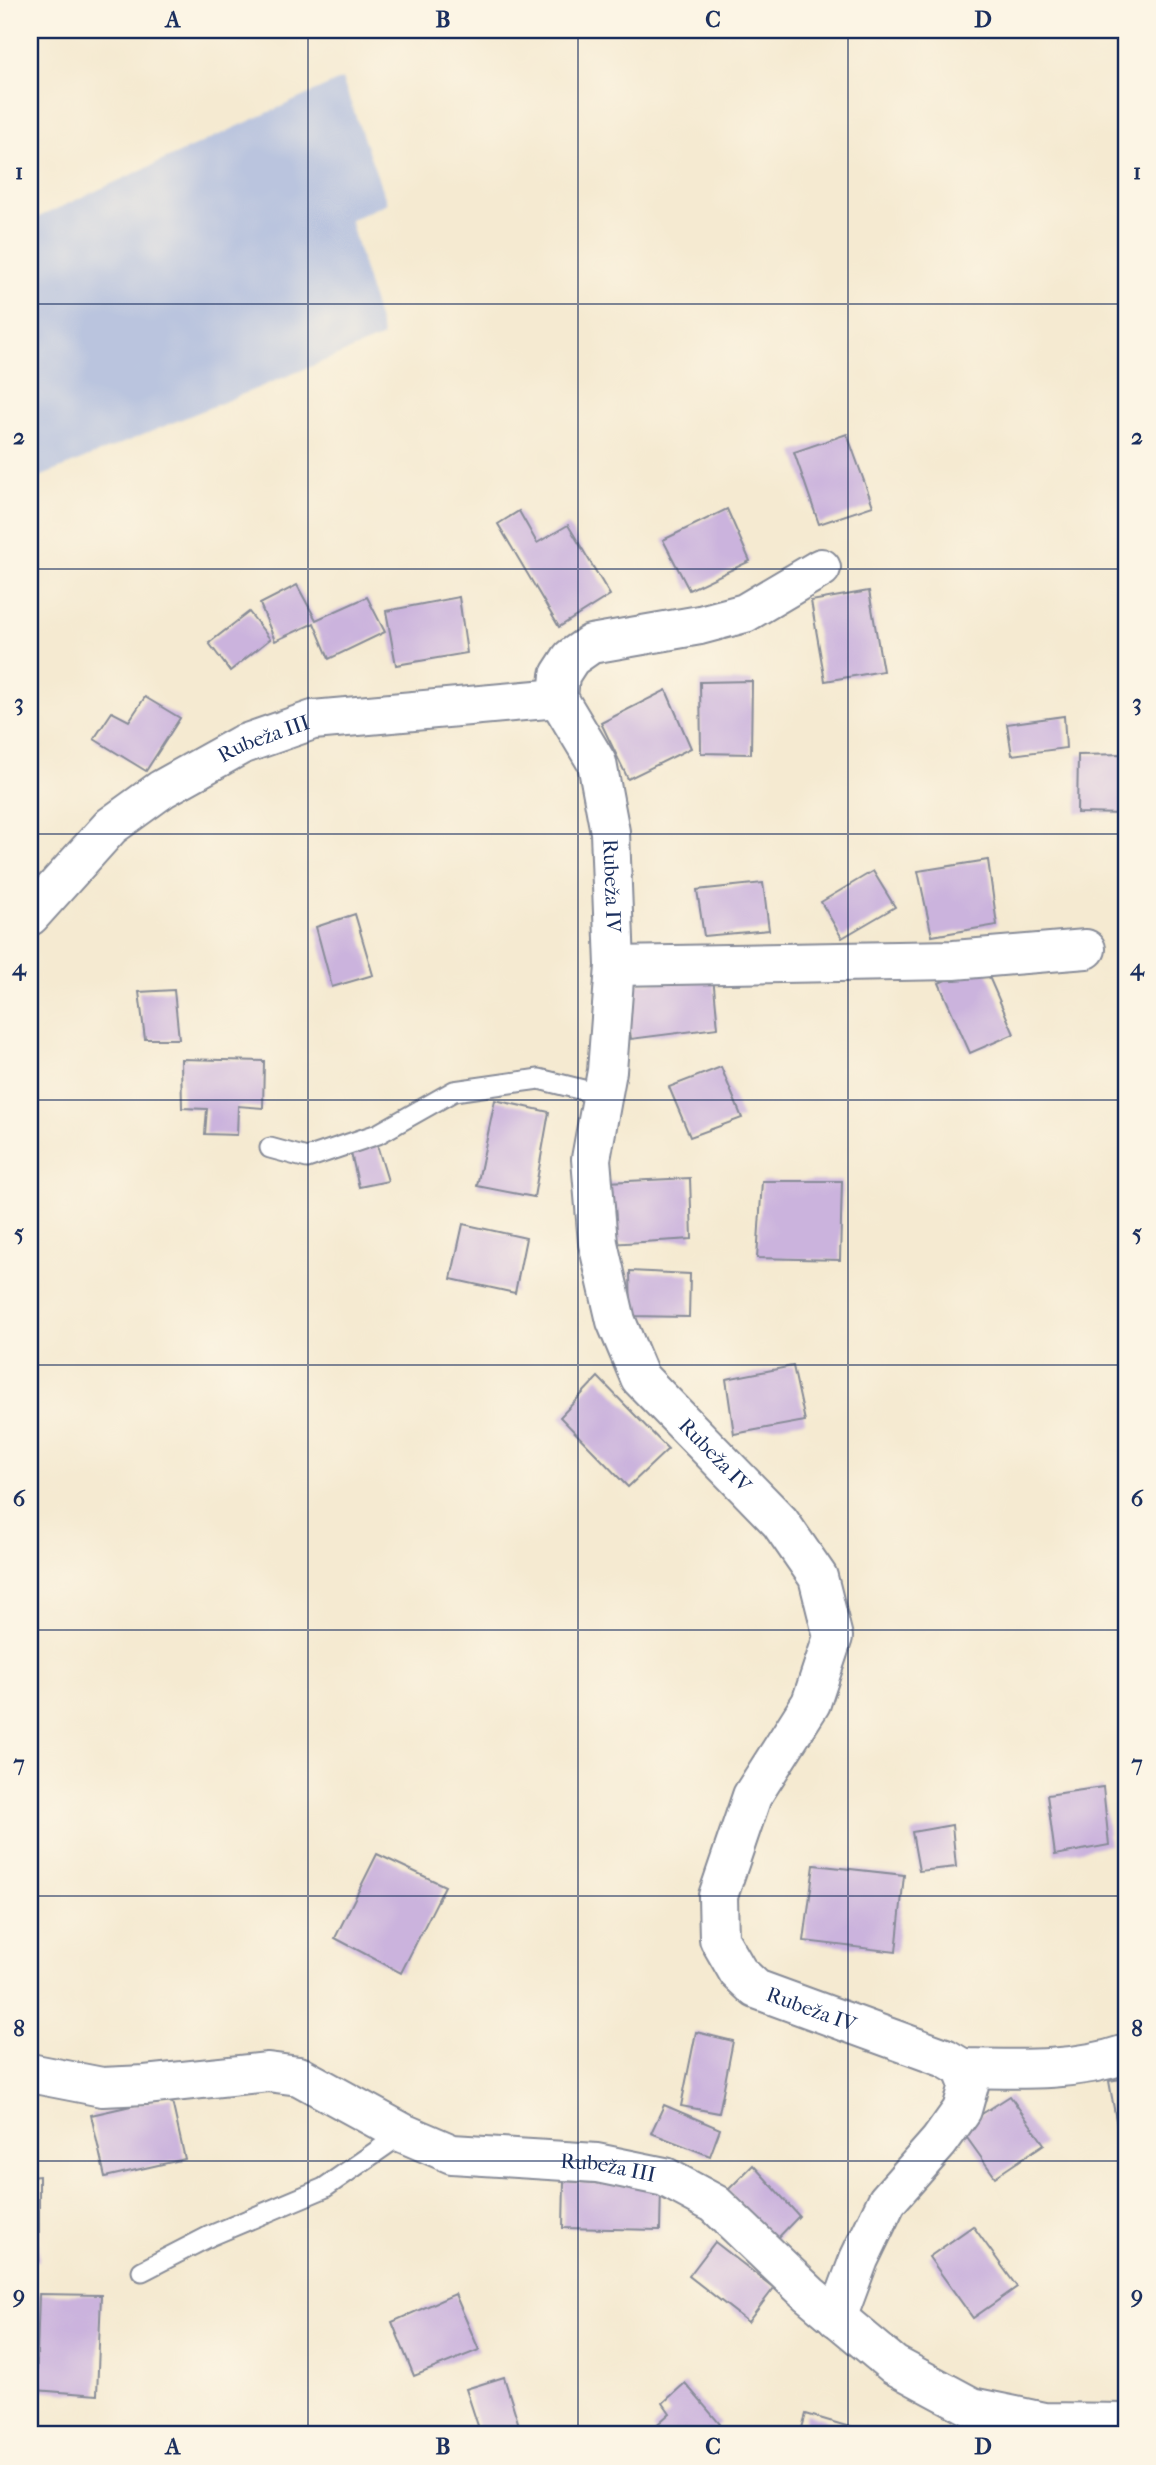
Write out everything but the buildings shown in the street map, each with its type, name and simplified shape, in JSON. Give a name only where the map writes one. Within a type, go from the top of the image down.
[{"type":"street","points":[[558,698],[560,675],[571,657],[591,644],[700,625],[745,613],[821,568]]},
{"type":"street","name":"Rubeža III","points":[[30,916],[111,826],[162,789],[241,745],[313,720],[558,698]]},
{"type":"street","name":"Rubeža IV","points":[[558,698],[597,763],[610,832],[615,966],[607,1071],[592,1159],[598,1243],[616,1321],[640,1378],[780,1522],[818,1577],[833,1637],[811,1703],[752,1797],[718,1896],[719,1939],[738,1972],[756,1989],[945,2058],[962,2068]]},
{"type":"street","points":[[615,966],[954,960],[1086,949]]},
{"type":"street","points":[[837,2318],[859,2259],[887,2201],[939,2142],[961,2110],[969,2085],[962,2068],[1037,2069],[1101,2063],[1126,2054]]},
{"type":"street","name":"Rubeža III","points":[[30,2073],[103,2087],[268,2072],[299,2076],[403,2133],[452,2154],[597,2163],[666,2177],[715,2204],[809,2294],[894,2365],[972,2407],[1044,2422],[1126,2423]]},
{"type":"lane","points":[[270,1148],[307,1158],[378,1134],[454,1091],[539,1079],[603,1095]]},
{"type":"lane","points":[[142,2271],[210,2236],[324,2188],[403,2133]]},
{"type":"shaded area","points":[[342,79],[387,203],[350,220],[383,337],[30,481],[30,221]]}]
